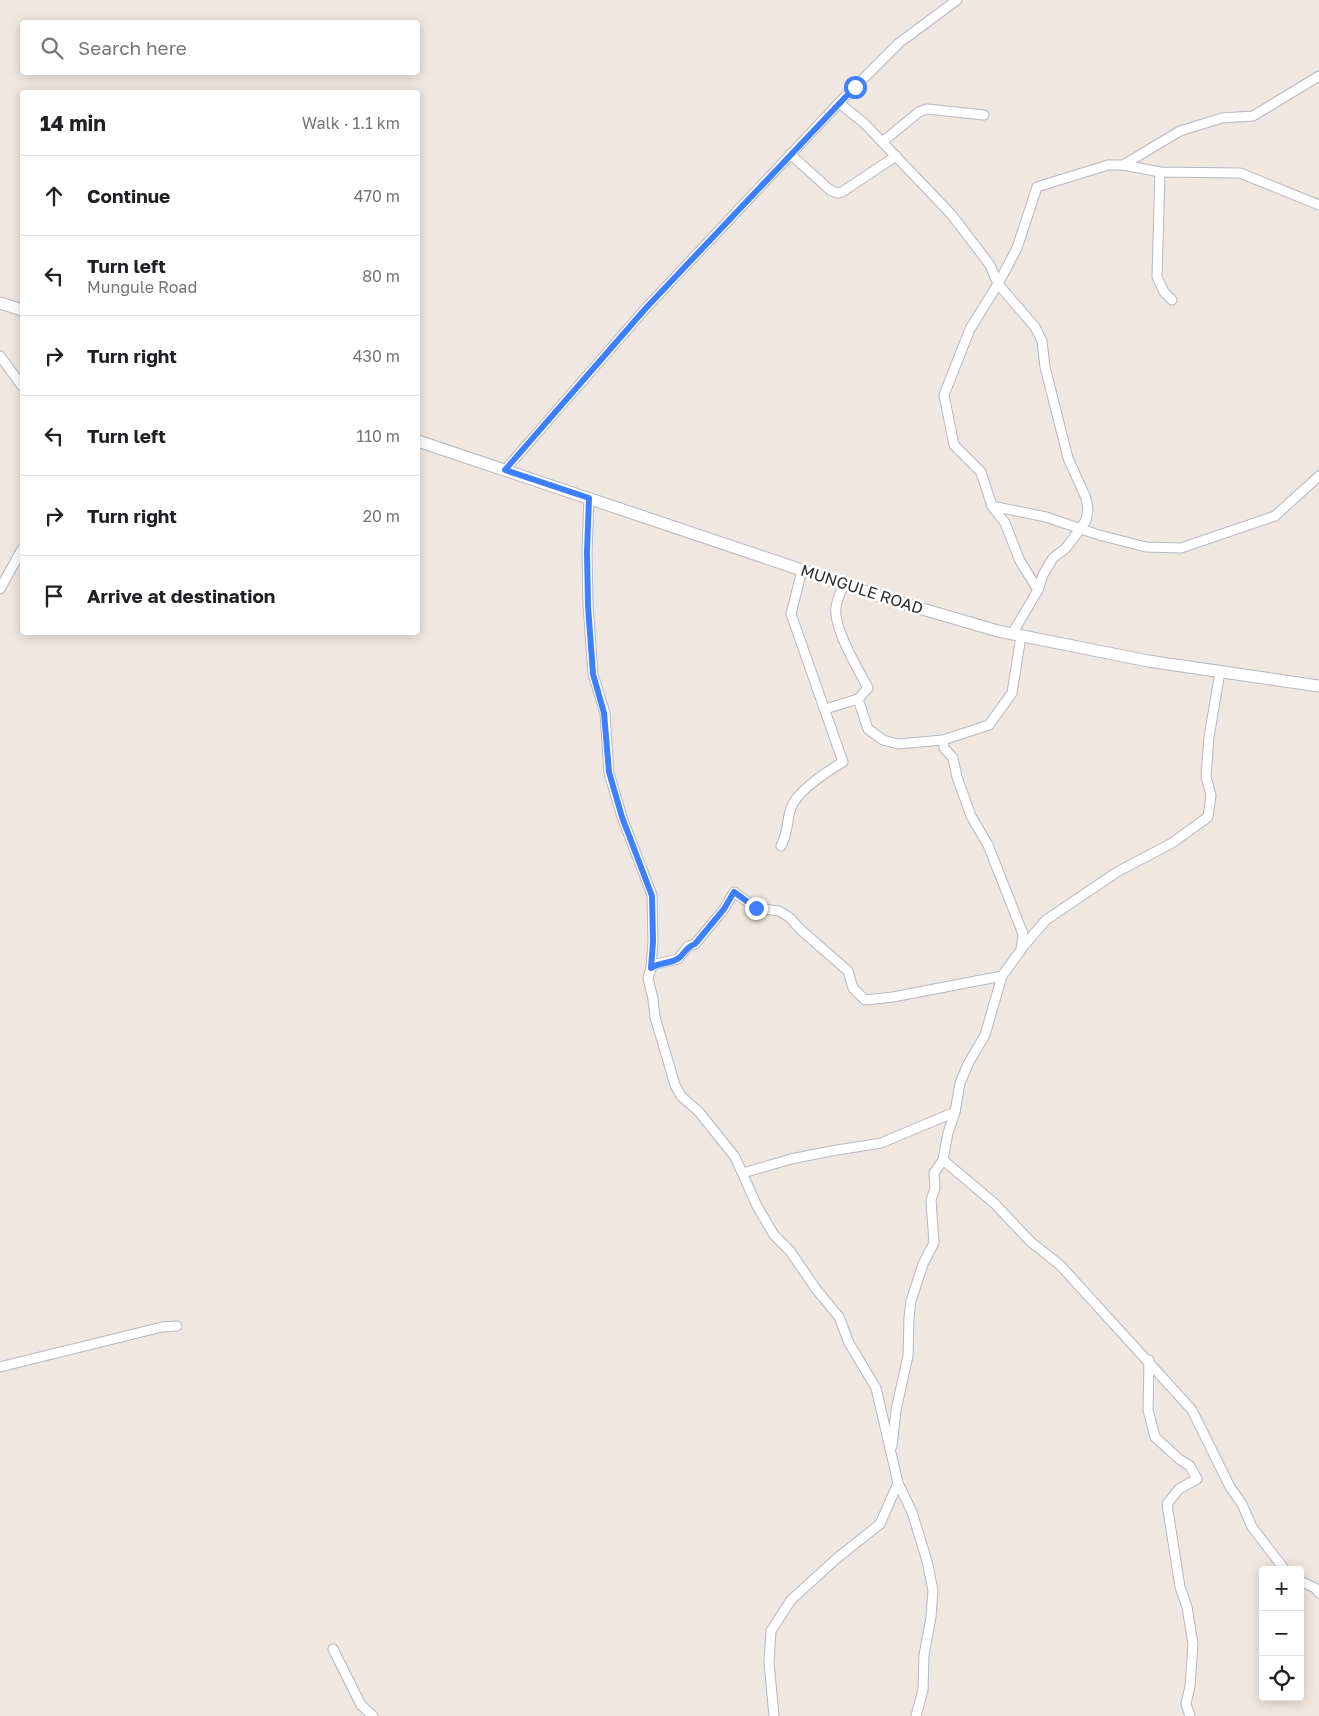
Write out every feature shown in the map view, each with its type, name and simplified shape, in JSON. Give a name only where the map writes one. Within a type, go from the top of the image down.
[{"type":"street","points":[[505,470],[646,308],[839,103],[899,43],[957,0]]},
{"type":"street","points":[[1123,165],[1180,131],[1222,118],[1253,116],[1319,76]]},
{"type":"street","points":[[839,103],[864,123],[955,219],[990,265],[998,284],[1035,327],[1042,341],[1045,367],[1068,458],[1086,498],[1088,509],[1086,520],[1081,528],[1066,548],[1052,558],[1043,575],[1017,635],[1012,693],[989,725],[943,740],[898,744],[883,740],[868,729],[858,699]]},
{"type":"street","points":[[882,142],[919,112],[927,109],[984,115]]},
{"type":"street","points":[[790,154],[830,190],[837,193],[842,192],[896,156]]},
{"type":"street","points":[[1038,590],[1020,560],[1005,523],[992,506],[981,472],[954,445],[944,395],[970,329],[998,284],[1017,248],[1038,187],[1108,165],[1123,165],[1160,172],[1240,173],[1319,205]]},
{"type":"street","points":[[1160,172],[1157,277],[1164,292],[1172,300]]},
{"type":"street","points":[[0,303],[20,309]]},
{"type":"street","points":[[0,356],[20,383]]},
{"type":"street","name":"MUNGULE ROAD","points":[[420,442],[888,599],[1017,635],[1148,661],[1319,686]]},
{"type":"street","points":[[992,506],[1046,517],[1099,535],[1146,547],[1181,548],[1275,516],[1319,476]]},
{"type":"street","points":[[589,498],[588,606],[593,674],[604,713],[609,772],[622,817],[652,896],[653,942],[651,968],[648,978],[655,1017],[674,1085],[681,1096],[699,1112],[735,1158],[757,1206],[774,1235],[790,1251],[816,1289],[839,1317],[849,1343],[876,1388],[898,1483],[912,1512],[927,1561],[933,1590],[931,1617],[924,1655],[923,1690],[916,1716]]},
{"type":"street","points":[[0,589],[20,553]]},
{"type":"street","points":[[781,846],[787,836],[792,807],[814,780],[843,762],[791,614],[802,570]]},
{"type":"street","points":[[825,709],[858,699],[868,688],[837,623],[836,607],[844,584]]},
{"type":"street","points":[[891,1454],[896,1410],[908,1356],[908,1317],[911,1300],[923,1264],[934,1243],[931,1200],[935,1188],[934,1173],[943,1160],[960,1083],[968,1064],[985,1036],[1002,976],[1046,920],[1117,872],[1172,843],[1208,818],[1211,795],[1206,777],[1209,737],[1220,672]]},
{"type":"street","points":[[943,740],[944,748],[954,758],[957,777],[971,816],[988,845],[1018,919],[1023,934],[1021,950]]},
{"type":"street","points":[[651,968],[656,964],[678,959],[688,946],[695,944],[724,909],[734,892],[756,908],[779,910],[789,917],[848,971],[853,988],[865,1000],[892,997],[1002,976]]},
{"type":"street","points":[[743,1173],[791,1159],[880,1143],[955,1112]]},
{"type":"street","points":[[943,1160],[994,1202],[1031,1242],[1060,1265],[1192,1410],[1230,1487],[1242,1504],[1252,1526],[1282,1566]]},
{"type":"street","points":[[0,1367],[162,1327],[177,1326]]},
{"type":"street","points":[[1148,1360],[1148,1410],[1155,1437],[1179,1459],[1190,1466],[1197,1479],[1179,1489],[1167,1504],[1180,1587],[1188,1607],[1194,1644],[1190,1686],[1186,1704],[1190,1716]]},
{"type":"street","points":[[774,1716],[769,1662],[771,1630],[791,1600],[836,1559],[880,1524],[898,1483]]},
{"type":"street","points":[[1317,1590],[1316,1580],[1319,1578]]},
{"type":"street","points":[[1304,1582],[1317,1590]]},
{"type":"street","points":[[334,1648],[361,1704],[373,1716]]},
{"type":"route","points":[[756,908],[734,892],[724,909],[695,944],[688,946],[678,959],[656,964],[651,968],[653,942],[652,896],[622,817],[609,772],[604,713],[593,674],[588,606],[589,498],[505,470],[646,308],[855,87]]}]
